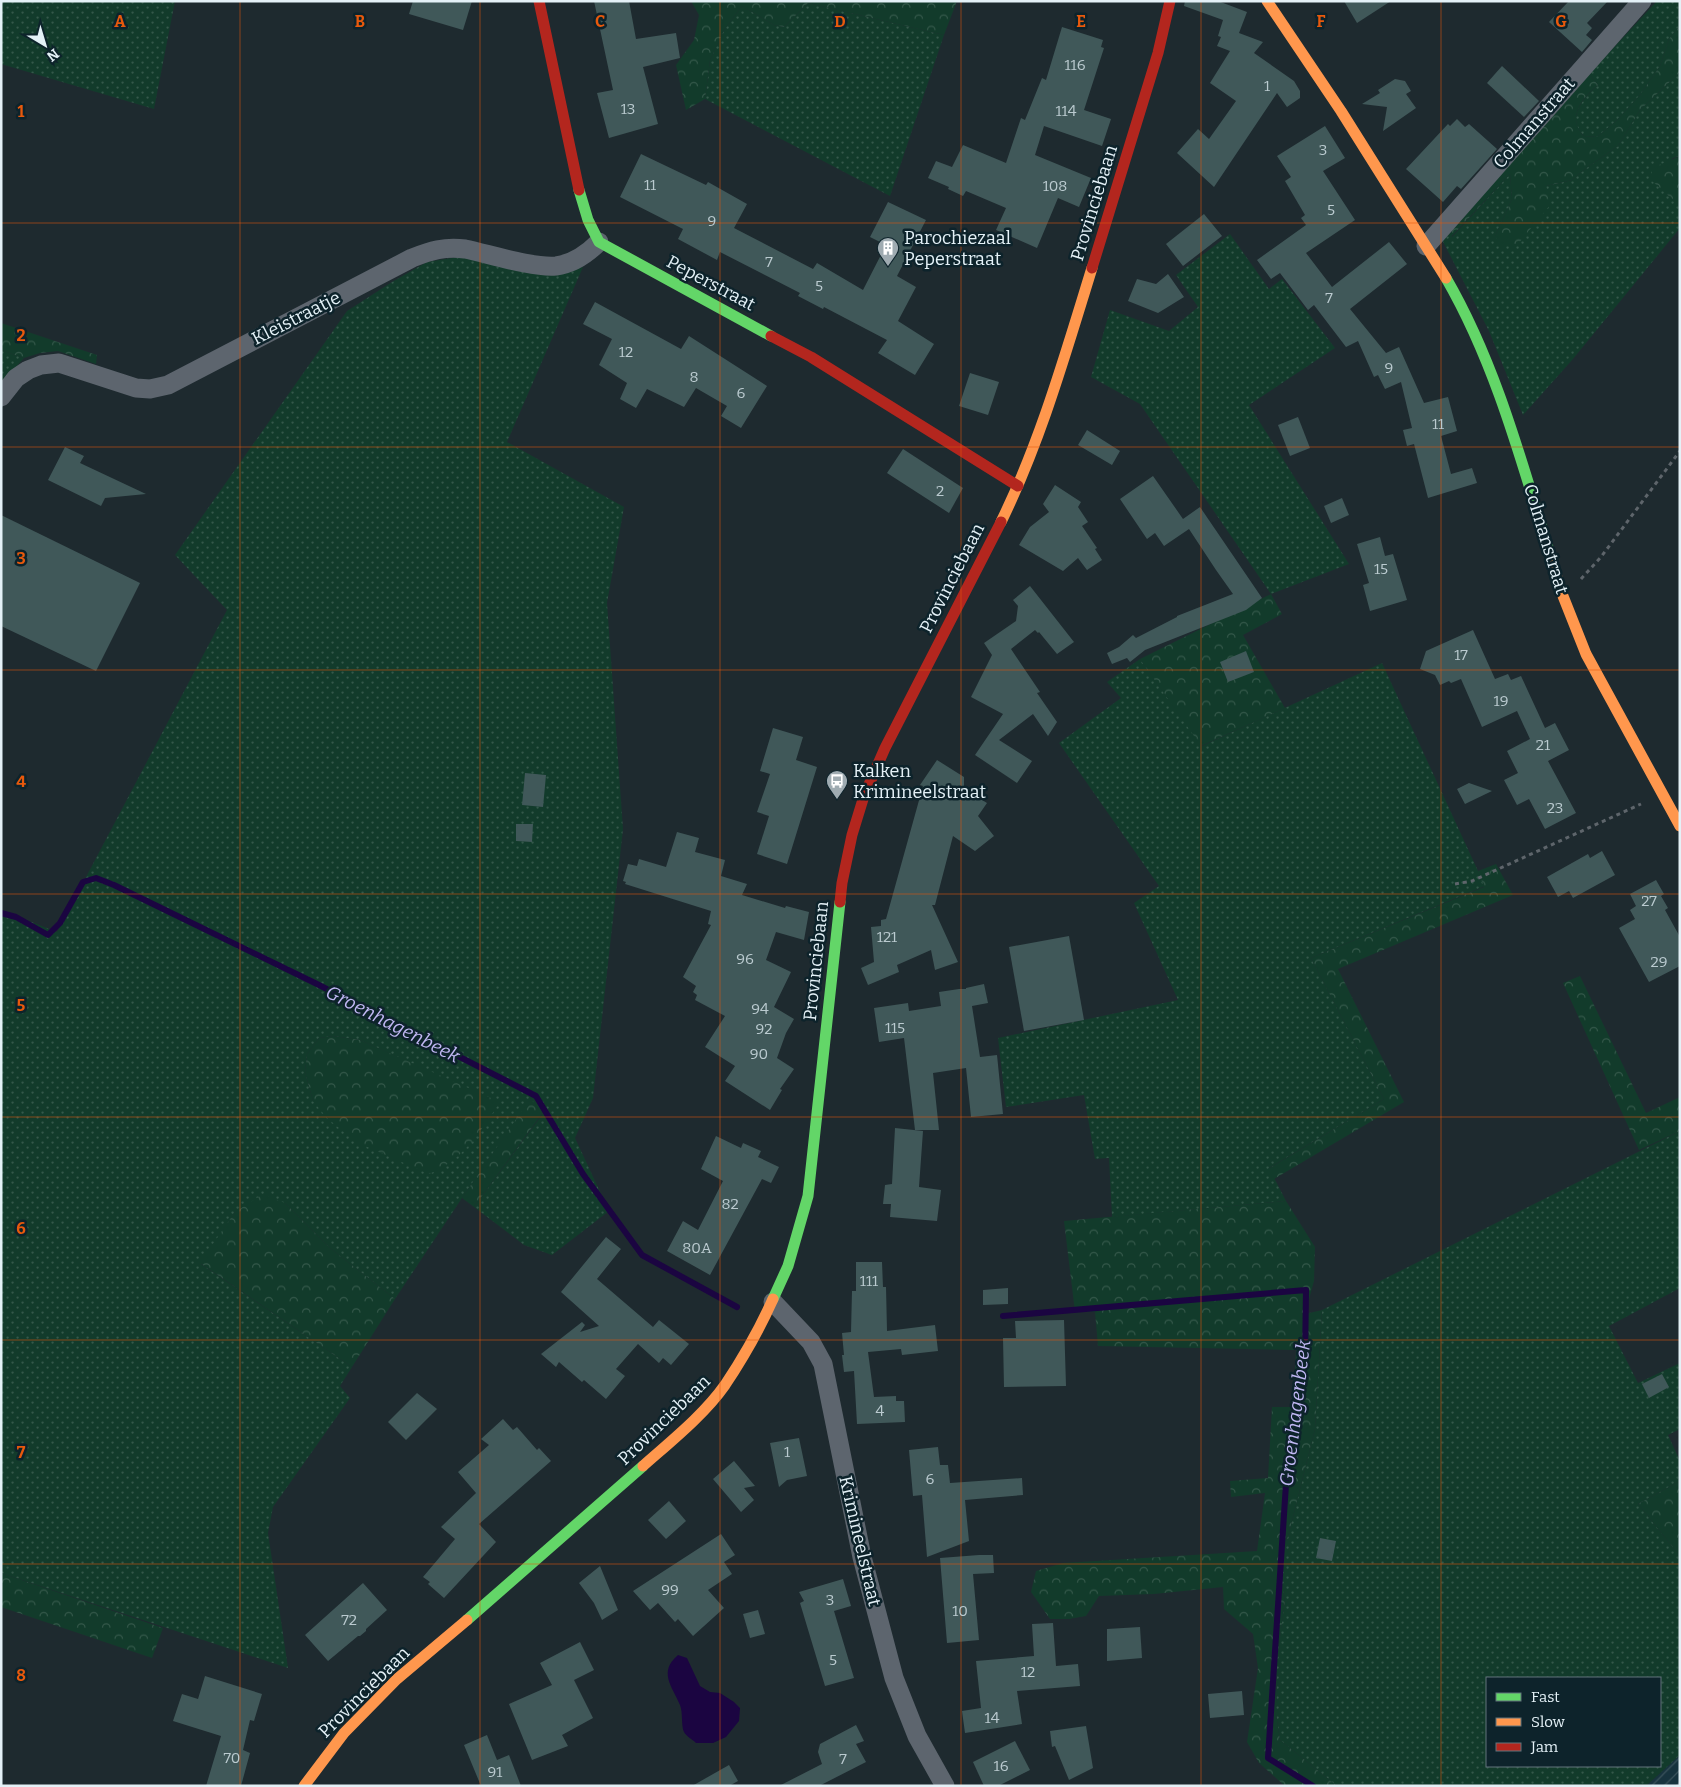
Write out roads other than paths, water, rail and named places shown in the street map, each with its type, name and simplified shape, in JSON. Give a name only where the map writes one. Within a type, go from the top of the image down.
[{"type":"main road","points":[[539,1],[580,196],[588,220],[599,242]]},
{"type":"main road","name":"Provinciebaan","points":[[304,1786],[344,1733],[397,1679],[495,1596],[689,1425],[724,1386],[773,1302],[788,1266],[808,1196],[842,883],[852,835],[864,796],[884,748],[985,554],[1018,486],[1050,402],[1158,53],[1170,1]]},
{"type":"main road","name":"Colmanstraat","points":[[1267,1],[1341,111],[1426,246],[1447,280],[1478,341],[1515,440],[1561,591],[1586,654],[1680,826]]},
{"type":"main road","name":"Peperstraat","points":[[599,242],[811,357],[1018,486]]},
{"type":"street","name":"Colmanstraat","points":[[1426,246],[1642,1]]},
{"type":"street","name":"Kleistraatje","points":[[1,397],[16,378],[28,370],[41,365],[59,363],[136,388],[150,389],[168,385],[412,258],[434,250],[453,247],[540,266],[556,266],[572,262],[591,250],[599,242]]},
{"type":"street","name":"Krimineelstraat","points":[[773,1302],[811,1342],[823,1364],[862,1557],[894,1678],[917,1736],[945,1786]]},
{"type":"waterway","name":"Groenhagenbeek","points":[[1,913],[16,917],[48,935],[60,923],[83,882],[96,878],[317,984],[536,1096],[583,1174],[642,1255],[737,1307]]},
{"type":"waterway","name":"Groenhagenbeek","points":[[1003,1316],[1306,1290],[1305,1362],[1286,1484],[1268,1758],[1313,1786]]},
{"type":"place","name":"Parochiezaal Peperstraat","points":[[888,267]]},
{"type":"place","name":"Kalken Krimineelstraat","points":[[837,800]]}]
